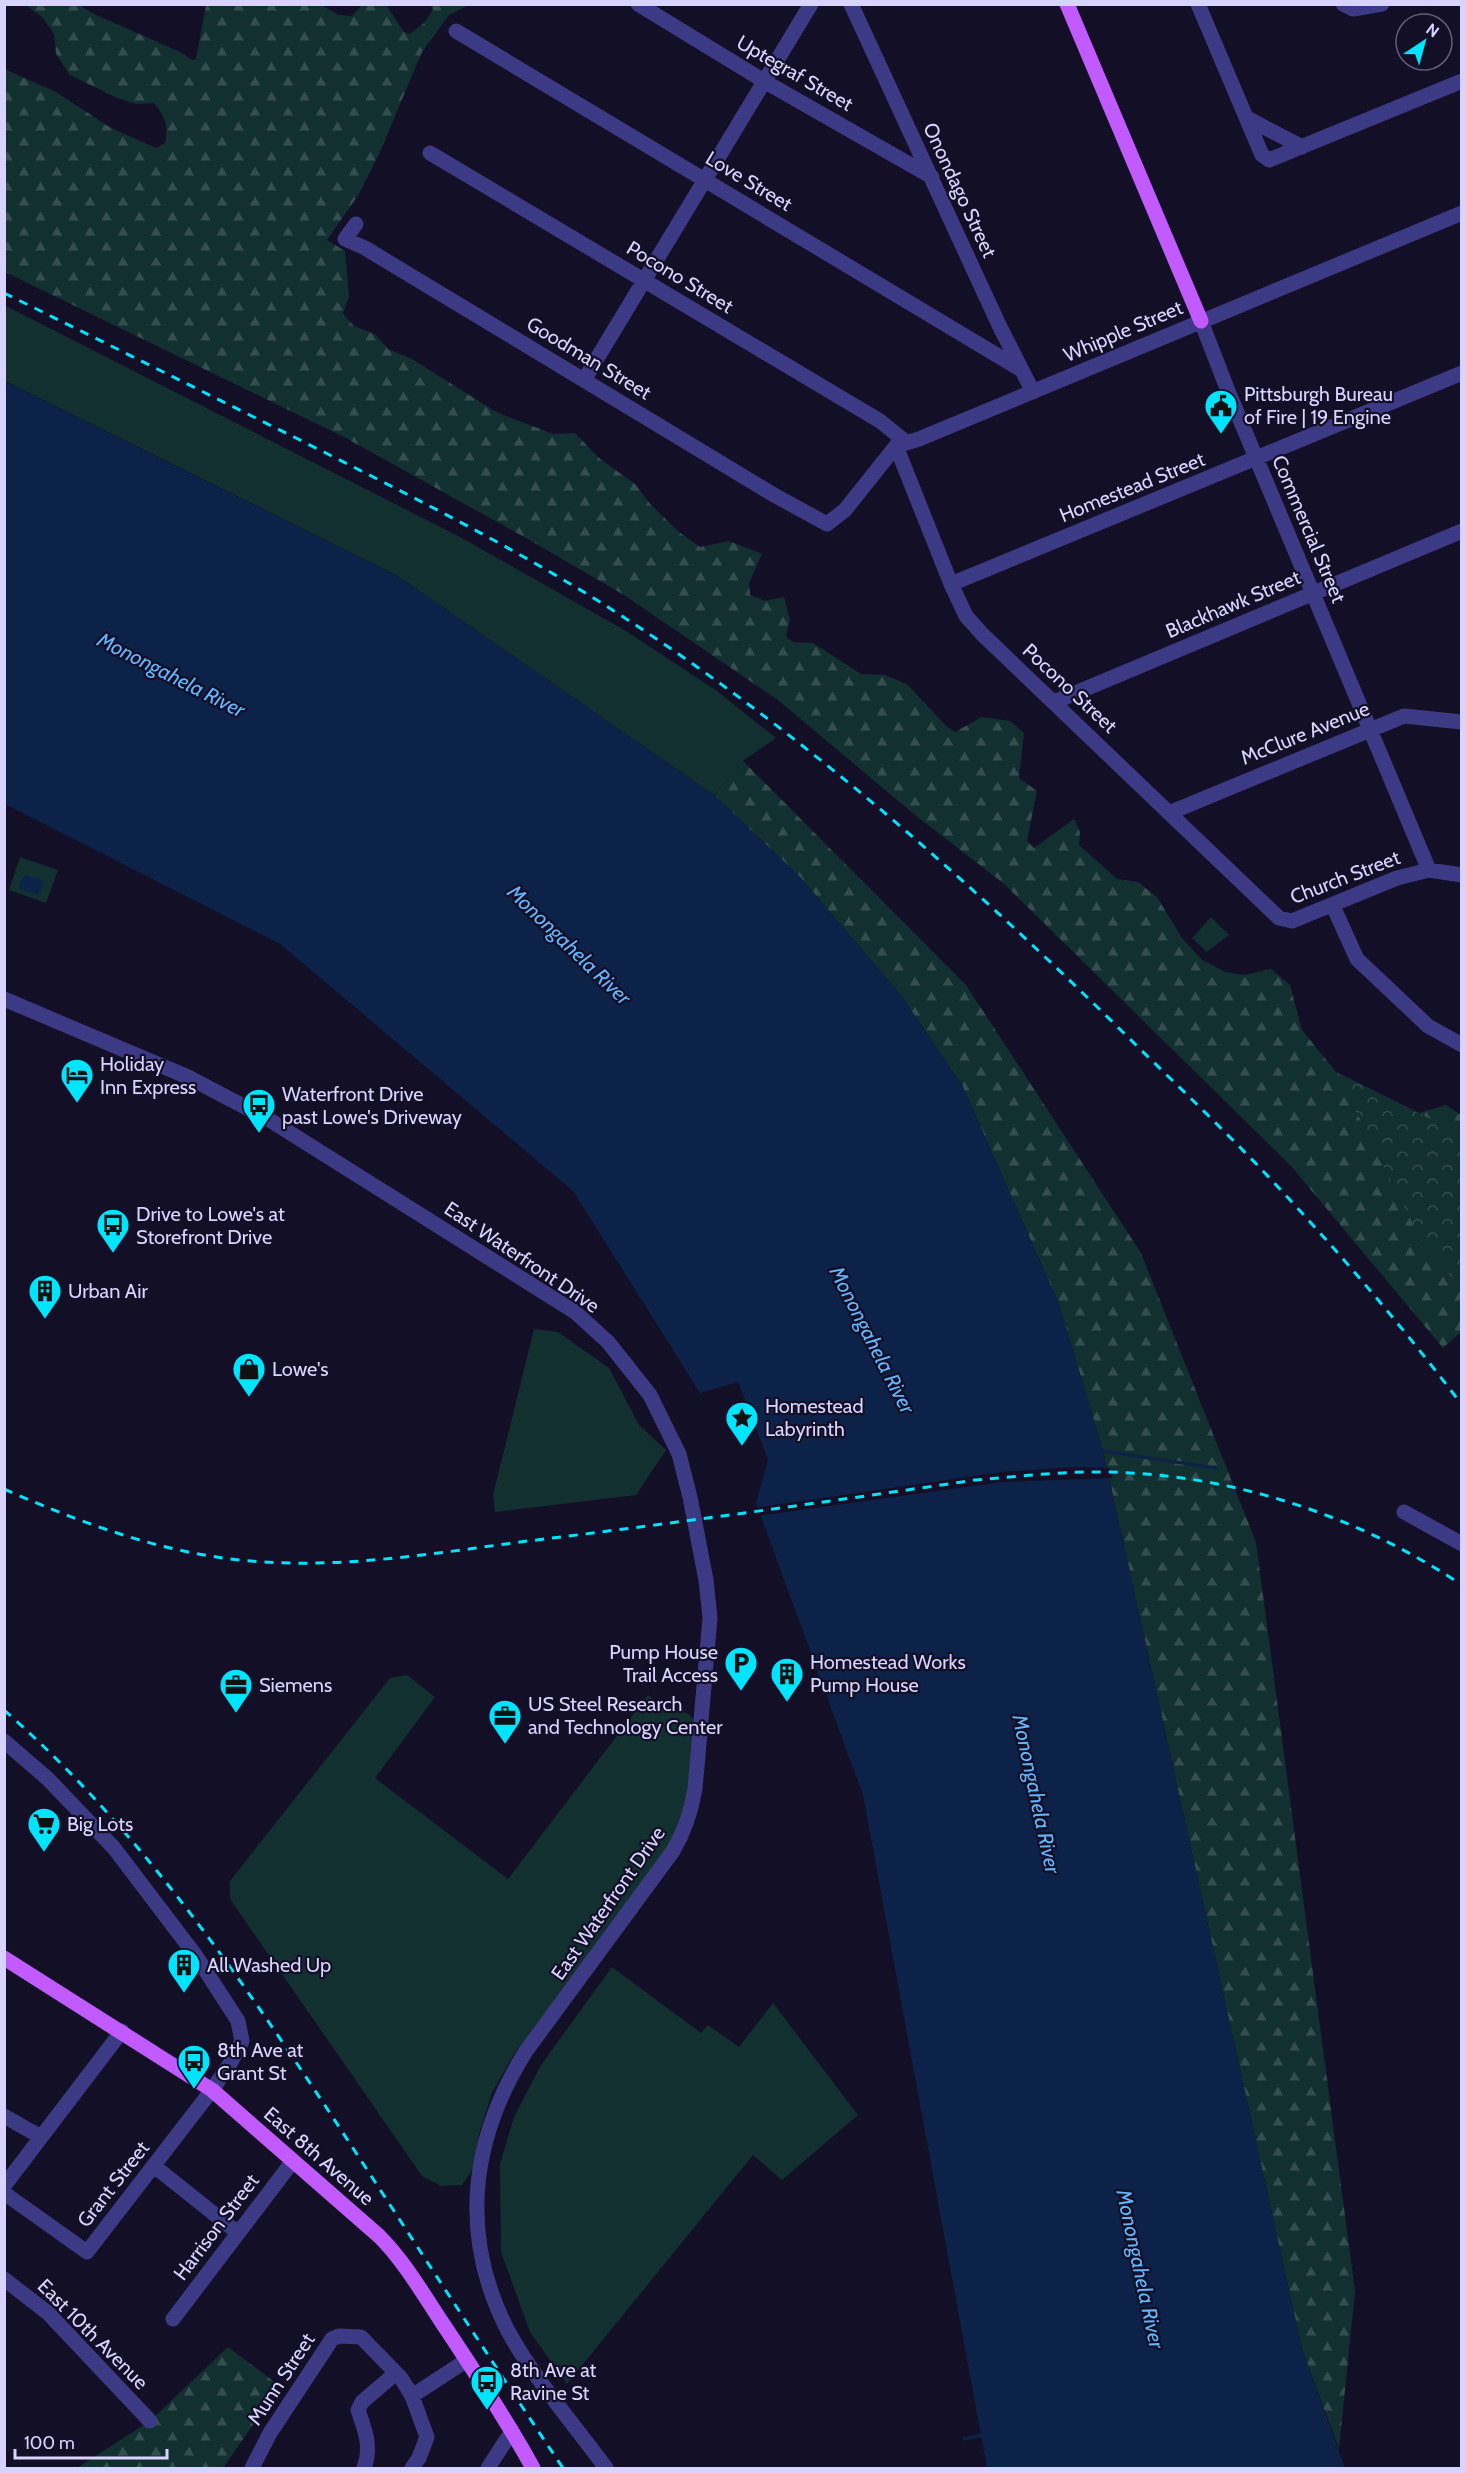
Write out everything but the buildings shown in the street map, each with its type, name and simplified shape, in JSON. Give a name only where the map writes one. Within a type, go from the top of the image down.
[{"type":"main road","name":"Commercial Street","points":[[1067,4],[1202,321]]},
{"type":"main road","name":"East 8th Avenue","points":[[4,1958],[212,2090],[392,2248],[512,2430],[533,2469]]},
{"type":"street","name":"Uptegraf Street","points":[[638,4],[765,81],[932,177]]},
{"type":"street","points":[[584,380],[811,4]]},
{"type":"street","name":"Onondago Street","points":[[851,4],[1020,369],[1033,392]]},
{"type":"street","points":[[1198,4],[1262,154],[1269,160],[1461,81]]},
{"type":"street","points":[[1342,4],[1353,9],[1382,4]]},
{"type":"street","name":"Love Street","points":[[456,31],[1020,369]]},
{"type":"street","points":[[1247,118],[1302,147]]},
{"type":"street","name":"Pocono Street","points":[[430,153],[880,421],[901,444],[951,584],[966,616],[983,635],[1279,918]]},
{"type":"street","name":"Whipple Street","points":[[901,444],[919,439],[1033,392],[1461,213]]},
{"type":"street","name":"Goodman Street","points":[[356,224],[345,239],[365,248],[774,495],[827,524],[845,510],[901,444]]},
{"type":"street","name":"Commercial Street","points":[[1202,321],[1429,870]]},
{"type":"street","name":"Homestead Street","points":[[951,584],[1461,372]]},
{"type":"street","name":"Blackhawk Street","points":[[1054,702],[1461,531]]},
{"type":"street","name":"McClure Avenue","points":[[1169,813],[1404,716],[1461,722]]},
{"type":"street","name":"Church Street","points":[[1279,918],[1292,921],[1397,878],[1429,870],[1461,875]]},
{"type":"street","points":[[1333,906],[1357,959],[1428,1026],[1461,1045]]},
{"type":"street","name":"East Waterfront Drive","points":[[4,999],[188,1077],[268,1119],[575,1311],[608,1342],[637,1377],[663,1418],[679,1454],[706,1580],[710,1618],[695,1790],[691,1811],[686,1827],[673,1851],[511,2074],[492,2116],[479,2165],[477,2220],[484,2266],[500,2313],[521,2353],[606,2469]]},
{"type":"street","points":[[1404,1512],[1461,1544]]},
{"type":"street","name":"Grant Street","points":[[4,1741],[48,1779],[114,1848],[196,1956],[238,2021],[242,2041],[212,2090],[87,2252],[4,2193]]},
{"type":"street","points":[[4,2186],[122,2031]]},
{"type":"street","points":[[4,2115],[41,2137]]},
{"type":"street","name":"Harrison Street","points":[[173,2319],[293,2161]]},
{"type":"street","points":[[154,2166],[238,2233]]},
{"type":"street","name":"East 10th Avenue","points":[[4,2279],[48,2313],[150,2421]]},
{"type":"street","name":"Munn Street","points":[[252,2469],[270,2433],[332,2339],[339,2336],[361,2337],[396,2373]]},
{"type":"street","points":[[412,2396],[467,2360]]},
{"type":"street","points":[[364,2469],[369,2457],[366,2435],[358,2410],[362,2402],[396,2373],[412,2396],[427,2436],[419,2458],[412,2469]]},
{"type":"street","points":[[488,2469],[512,2430]]},
{"type":"green space","points":[[26,5],[79,5],[96,15],[180,52],[192,60],[196,59],[206,5],[321,5],[339,15],[352,16],[362,5],[386,5],[404,32],[410,34],[424,23],[433,10],[431,5],[469,5],[449,15],[422,52],[379,154],[359,194],[327,240],[345,251],[349,296],[343,314],[354,326],[375,334],[388,349],[412,359],[496,412],[553,434],[575,433],[599,458],[635,484],[651,505],[679,532],[700,547],[729,541],[762,554],[749,583],[750,595],[765,601],[784,597],[790,620],[786,634],[787,638],[793,642],[813,643],[861,674],[885,675],[907,684],[946,726],[955,732],[982,717],[1010,721],[1024,733],[1019,778],[1037,791],[1027,841],[1034,848],[1074,819],[1080,832],[1079,845],[1117,879],[1138,882],[1157,897],[1182,938],[1201,959],[1225,972],[1245,975],[1271,969],[1290,985],[1302,1030],[1336,1072],[1419,1113],[1446,1105],[1461,1115],[1461,1332],[1443,1348],[1291,1166],[1003,883],[915,815],[778,700],[624,595],[344,437],[5,272],[4,69],[56,92],[111,128],[156,148],[165,143],[167,132],[161,113],[154,103],[136,104],[117,98],[70,75],[56,54],[54,34],[43,18]]},
{"type":"green space","points":[[4,305],[462,538],[626,631],[717,691],[776,738],[743,761],[714,795],[396,575],[5,381]]},
{"type":"green space","points":[[743,761],[966,985],[1141,1253],[1256,1542],[1355,2291],[1339,2449],[1302,2349],[1103,1451],[1059,1304],[962,1085],[900,994],[800,877],[714,795]]},
{"type":"green space","points":[[20,857],[58,870],[46,903],[9,890]]},
{"type":"green space","points":[[1211,917],[1229,935],[1207,952],[1192,938]]},
{"type":"green space","points":[[1336,1072],[1461,1134],[1461,1289],[1419,1236]]},
{"type":"green space","points":[[534,1329],[558,1332],[609,1368],[639,1425],[666,1450],[636,1495],[495,1512],[493,1495]]},
{"type":"green space","points":[[407,1675],[435,1697],[375,1778],[508,1879],[648,1695],[668,1710],[687,1713],[696,1722],[686,1811],[670,1846],[513,2056],[492,2093],[479,2134],[473,2169],[462,2185],[441,2186],[422,2176],[230,1899],[230,1881],[390,1678]]},
{"type":"green space","points":[[612,1967],[701,2033],[708,2025],[739,2047],[773,2003],[858,2115],[782,2180],[753,2155],[567,2384],[530,2332],[501,2252],[500,2164],[514,2117],[541,2065]]},
{"type":"green space","points":[[228,2347],[280,2386],[223,2468],[77,2468],[150,2421]]},
{"type":"water","name":"Monongahela River","points":[[4,381],[396,575],[714,795],[800,877],[900,994],[962,1085],[1059,1304],[1103,1451],[1302,2349],[1345,2468],[987,2468],[863,1795],[756,1503],[768,1459],[738,1382],[700,1393],[573,1191],[280,944],[5,804]]},
{"type":"water","points":[[25,875],[42,880],[43,886],[37,895],[20,889],[19,885]]},
{"type":"pier","points":[[1072,1467],[1110,1468],[1112,1478],[1002,1482],[757,1516],[754,1508],[1001,1472]]},
{"type":"waterway","points":[[1102,1451],[1216,1468]]},
{"type":"waterway","points":[[964,2439],[983,2435]]},
{"type":"railway","points":[[4,293],[296,438],[488,537],[600,602],[673,650],[744,701],[813,754],[946,866],[1074,985],[1200,1108],[1315,1227],[1415,1344],[1462,1405]]},
{"type":"railway","points":[[4,1489],[125,1536],[187,1552],[251,1561],[321,1563],[424,1555],[696,1520],[975,1480],[1078,1472],[1141,1474],[1190,1479],[1238,1488],[1332,1517],[1420,1559],[1462,1585]]},
{"type":"railway","points":[[4,1710],[96,1800],[138,1848],[217,1949],[326,2107],[563,2468]]},
{"type":"place","name":"Pittsburgh Bureau of Fire | 19 Engine","points":[[1221,435]]},
{"type":"place","name":"Holiday Inn Express","points":[[77,1104]]},
{"type":"place","name":"Waterfront Drive past Lowe's Driveway","points":[[259,1134]]},
{"type":"place","name":"Drive to Lowe's at Storefront Drive","points":[[113,1254]]},
{"type":"place","name":"Urban Air","points":[[45,1320]]},
{"type":"place","name":"Lowe's","points":[[249,1398]]},
{"type":"place","name":"Homestead Labyrinth","points":[[742,1447]]},
{"type":"place","name":"Pump House Trail Access","points":[[741,1692]]},
{"type":"place","name":"Homestead Works Pump House","points":[[787,1703]]},
{"type":"place","name":"Siemens","points":[[236,1714]]},
{"type":"place","name":"US Steel Research and Technology Center","points":[[505,1745]]},
{"type":"place","name":"Big Lots","points":[[44,1853]]},
{"type":"place","name":"All Washed Up","points":[[184,1994]]},
{"type":"place","name":"8th Ave at Grant St","points":[[194,2090]]},
{"type":"place","name":"8th Ave at Ravine St","points":[[487,2411]]}]
